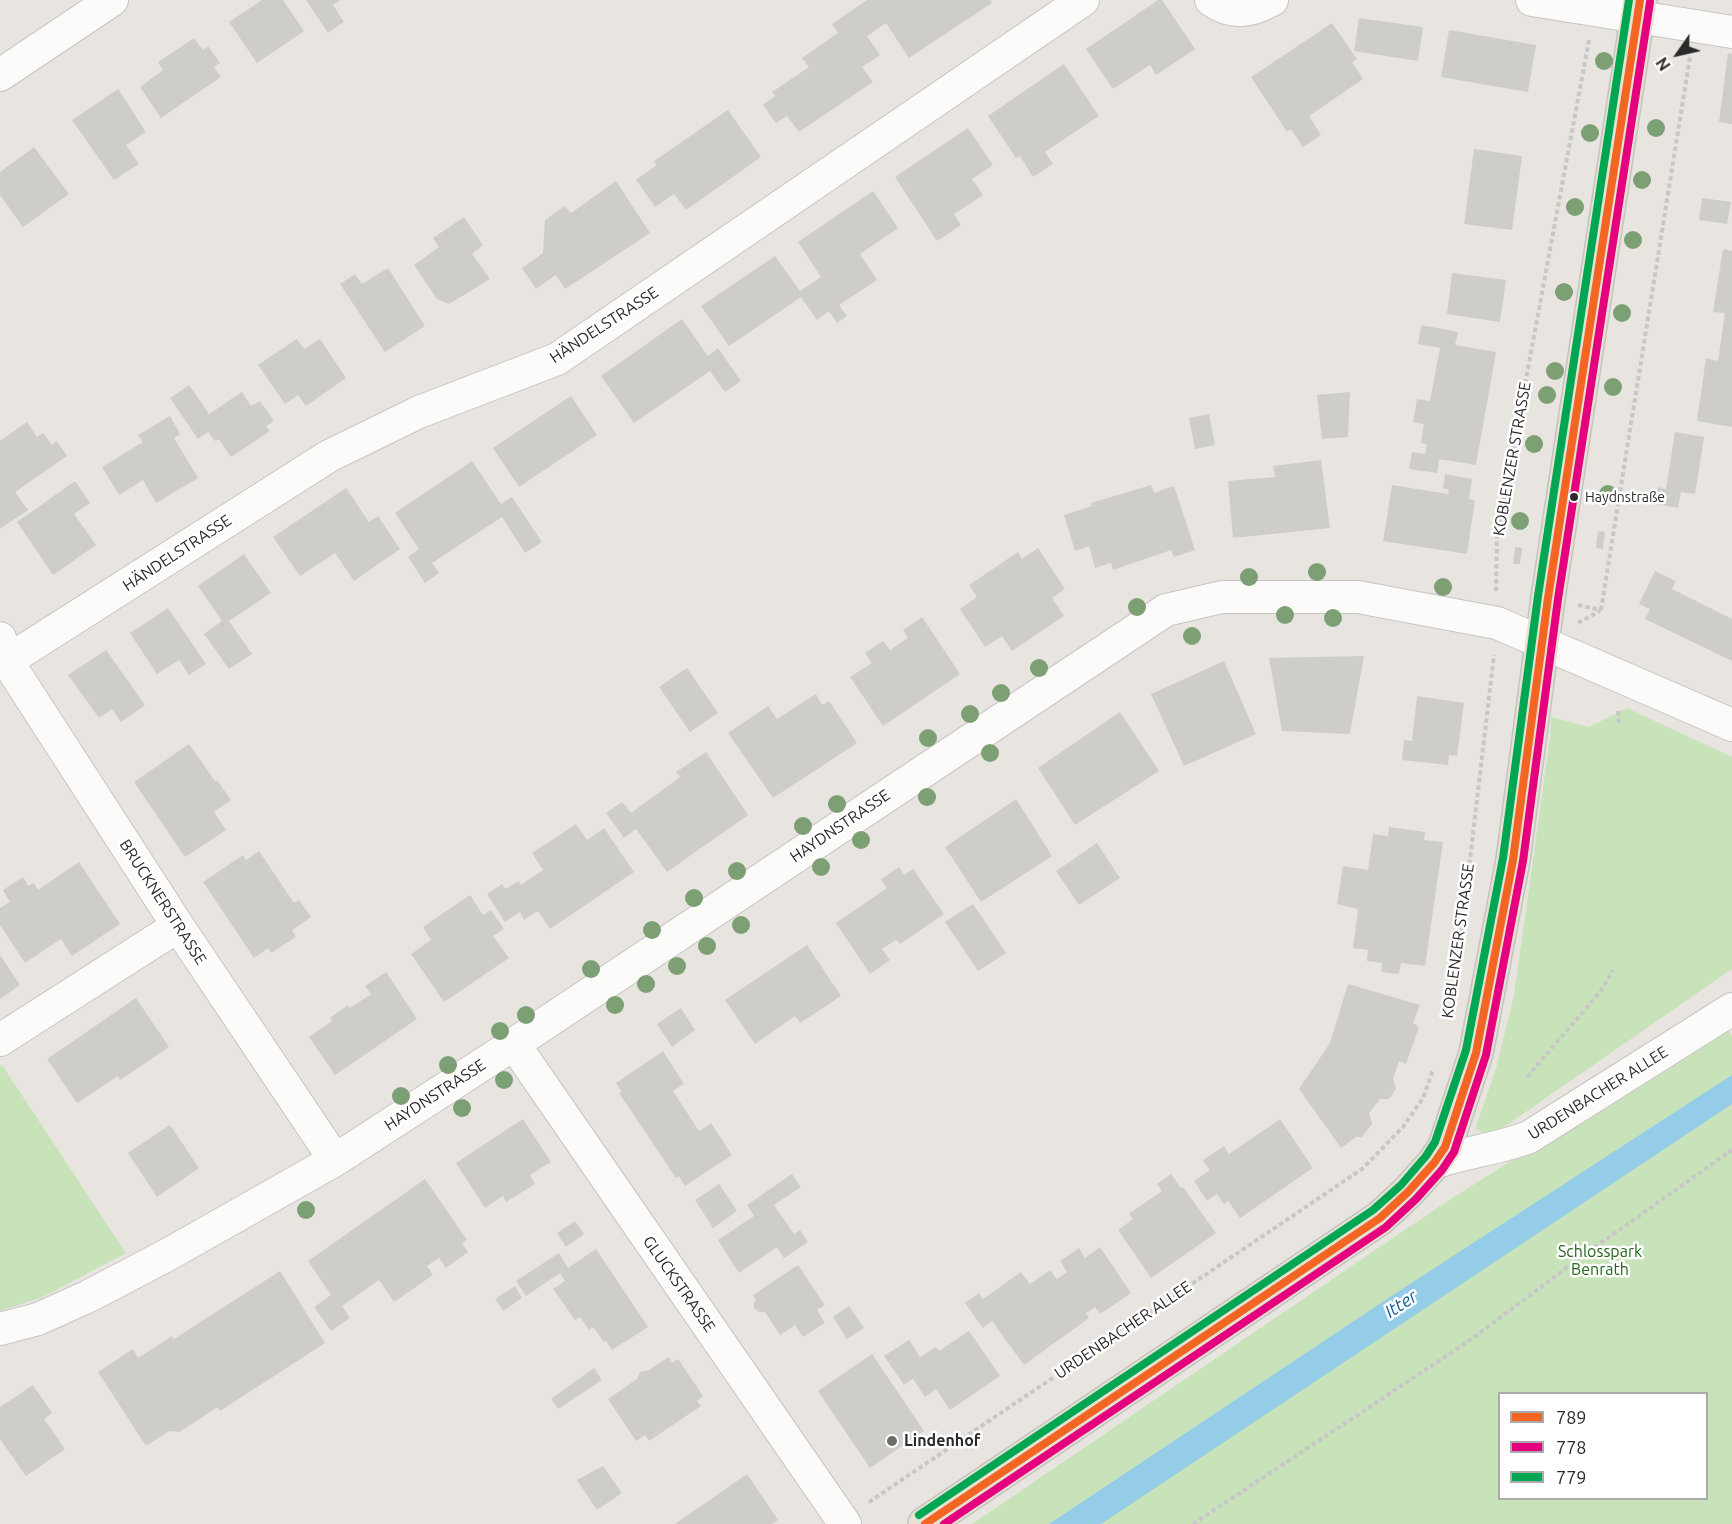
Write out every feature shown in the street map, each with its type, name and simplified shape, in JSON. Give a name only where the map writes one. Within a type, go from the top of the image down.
[{"type":"main road","points":[[925,1524],[1380,1218],[1408,1192],[1445,1147],[1476,1053],[1513,860],[1542,643],[1639,8]]},
{"type":"street","points":[[0,75],[112,0]]},
{"type":"street","name":"HÄNDELSTRASSE","points":[[4,650],[329,456],[418,412],[557,359],[1083,0]]},
{"type":"street","points":[[1210,0],[1229,10],[1239,11],[1251,10],[1272,0]]},
{"type":"street","points":[[1532,0],[1595,10],[1639,8],[1695,25],[1732,32]]},
{"type":"street","name":"HAYDNSTRASSE","points":[[0,1329],[38,1319],[89,1296],[169,1254],[335,1160],[514,1044],[1166,610],[1222,597],[1358,597],[1497,623],[1732,725]]},
{"type":"street","name":"BRUCKNERSTRASSE","points":[[4,650],[178,927],[335,1160]]},
{"type":"street","points":[[0,1040],[178,927]]},
{"type":"street","name":"URDENBACHER ALLEE","points":[[1434,1163],[1500,1147],[1529,1137],[1732,1009]]},
{"type":"street","name":"GLUCKSTRASSE","points":[[514,1044],[843,1522]]},
{"type":"path","name":"KOBLENZER STRASSE","points":[[1456,971],[1497,623],[1497,535],[1595,10]]},
{"type":"path","points":[[1600,610],[1695,25]]},
{"type":"path","points":[[1527,1077],[1600,992],[1613,970]]},
{"type":"path","name":"URDENBACHER ALLEE","points":[[843,1522],[1362,1169],[1403,1127],[1423,1098],[1434,1068]]},
{"type":"path","points":[[1193,1524],[1466,1343],[1581,1257],[1732,1150]]},
{"type":"green space","points":[[1627,708],[1732,757],[1732,969],[1491,1136],[1475,1129],[1496,1069],[1514,995],[1551,717],[1589,727]]},
{"type":"green space","name":"Schlosspark Benrath","points":[[1725,1025],[1732,1036],[1732,1524],[972,1524],[1440,1206]]},
{"type":"green space","points":[[2,1065],[126,1253],[43,1297],[0,1311],[0,1066]]},
{"type":"water","name":"Itter","points":[[1732,1075],[1732,1104],[1101,1524],[1049,1524],[1393,1295]]},
{"type":"building","points":[[262,0],[283,0],[304,31],[257,63],[229,22]]},
{"type":"building","points":[[306,0],[340,0],[333,5],[344,22],[328,33]]},
{"type":"building","points":[[867,0],[990,0],[992,3],[909,58],[886,23],[867,36],[880,55],[862,67],[873,82],[799,132],[787,116],[776,123],[763,105],[775,96],[772,92],[809,67],[802,58],[838,33],[832,24]]},
{"type":"building","points":[[1158,0],[1162,0],[1195,49],[1156,75],[1150,65],[1113,89],[1086,49]]},
{"type":"building","points":[[1359,18],[1423,27],[1418,61],[1354,51]]},
{"type":"building","points":[[1332,23],[1357,59],[1352,62],[1363,79],[1309,116],[1321,135],[1303,147],[1291,129],[1287,132],[1251,77]]},
{"type":"building","points":[[1449,30],[1536,45],[1528,92],[1441,77]]},
{"type":"building","points":[[194,38],[203,50],[208,46],[220,63],[214,67],[221,77],[161,118],[140,87],[163,70],[158,62]]},
{"type":"building","points":[[1728,53],[1732,54],[1732,124],[1719,122]]},
{"type":"building","points":[[1064,64],[1099,116],[1045,152],[1053,164],[1033,177],[1020,156],[1016,158],[988,116]]},
{"type":"building","points":[[118,89],[146,132],[126,145],[139,164],[114,180],[72,120]]},
{"type":"building","points":[[728,110],[761,157],[686,210],[674,194],[655,207],[636,180],[657,165],[654,161]]},
{"type":"building","points":[[968,128],[993,165],[972,179],[983,195],[954,214],[961,225],[937,241],[895,177]]},
{"type":"building","points":[[34,147],[69,194],[23,227],[0,195],[0,172]]},
{"type":"building","points":[[1474,149],[1522,156],[1512,230],[1464,224]]},
{"type":"building","points":[[616,181],[650,233],[565,289],[556,275],[536,289],[522,268],[543,253],[545,220],[565,206],[571,213]]},
{"type":"building","points":[[873,191],[898,228],[860,254],[877,280],[839,305],[847,316],[837,323],[829,311],[817,320],[801,297],[729,346],[701,306],[775,256],[800,291],[821,277],[798,242]]},
{"type":"building","points":[[1702,198],[1731,202],[1727,224],[1699,220]]},
{"type":"building","points":[[464,217],[483,245],[472,254],[490,279],[449,304],[437,299],[414,265],[439,247],[433,238]]},
{"type":"building","points":[[1723,249],[1732,251],[1732,427],[1697,421],[1706,358],[1718,361],[1725,313],[1713,312]]},
{"type":"building","points":[[388,268],[425,326],[385,352],[340,284],[355,274],[362,284]]},
{"type":"building","points":[[1452,273],[1506,280],[1500,322],[1447,314]]},
{"type":"building","points":[[682,319],[708,356],[718,348],[741,381],[725,392],[710,371],[634,423],[601,376]]},
{"type":"building","points":[[1421,325],[1458,332],[1455,345],[1496,352],[1476,465],[1439,459],[1437,473],[1409,469],[1412,452],[1425,454],[1427,444],[1421,443],[1424,424],[1413,422],[1417,399],[1430,401],[1440,348],[1418,344]]},
{"type":"building","points":[[297,339],[304,349],[320,339],[346,378],[306,406],[298,395],[285,404],[258,365]]},
{"type":"building","points":[[189,385],[209,414],[242,392],[251,406],[260,401],[274,421],[266,426],[270,431],[231,457],[219,439],[215,441],[208,432],[198,439],[170,398]]},
{"type":"building","points":[[1350,392],[1348,437],[1322,439],[1317,395]]},
{"type":"building","points":[[571,396],[597,435],[519,487],[493,448]]},
{"type":"building","points":[[1209,414],[1215,445],[1195,449],[1189,418]]},
{"type":"building","points":[[170,416],[180,434],[174,438],[198,478],[156,503],[143,480],[119,495],[102,467],[143,442],[138,435]]},
{"type":"building","points":[[27,422],[37,437],[43,433],[52,445],[57,441],[67,456],[15,492],[28,510],[0,529],[0,441]]},
{"type":"building","points":[[1675,432],[1704,437],[1695,494],[1681,492],[1678,508],[1655,504],[1658,487],[1666,489]]},
{"type":"building","points":[[1321,460],[1330,528],[1233,538],[1228,481],[1275,477],[1273,466]]},
{"type":"building","points":[[472,461],[501,504],[512,497],[542,542],[525,553],[502,517],[432,563],[439,573],[425,583],[408,557],[419,549],[395,513]]},
{"type":"building","points":[[1445,474],[1472,479],[1469,499],[1475,500],[1467,554],[1383,541],[1392,485],[1448,494],[1449,490],[1443,488]]},
{"type":"building","points":[[75,481],[90,503],[74,514],[96,545],[53,575],[17,522]]},
{"type":"building","points":[[1151,485],[1154,493],[1174,486],[1195,550],[1174,557],[1171,550],[1113,570],[1111,563],[1095,568],[1089,546],[1075,551],[1064,515],[1092,506],[1091,503]]},
{"type":"building","points":[[346,488],[369,522],[378,516],[400,549],[354,581],[335,553],[300,576],[273,537]]},
{"type":"building","points":[[1598,531],[1605,532],[1603,549],[1596,548]]},
{"type":"building","points":[[1515,547],[1522,548],[1520,564],[1513,564]]},
{"type":"building","points":[[1038,548],[1065,589],[1052,598],[1064,616],[1012,651],[1002,636],[985,647],[960,609],[977,597],[969,585],[1018,552],[1022,559]]},
{"type":"building","points":[[244,554],[271,593],[229,621],[252,654],[229,669],[204,634],[222,621],[198,586]]},
{"type":"building","points":[[1655,571],[1676,581],[1672,589],[1732,619],[1732,661],[1645,619],[1650,609],[1639,604]]},
{"type":"building","points":[[168,608],[206,664],[189,675],[179,660],[157,674],[130,633]]},
{"type":"building","points":[[922,617],[960,674],[883,726],[850,677],[872,663],[865,653],[883,641],[890,650],[908,638],[903,630]]},
{"type":"building","points":[[106,650],[145,705],[121,722],[112,709],[99,718],[68,675]]},
{"type":"building","points":[[1364,656],[1350,734],[1282,731],[1269,658]]},
{"type":"building","points":[[1224,661],[1256,734],[1184,766],[1151,694]]},
{"type":"building","points":[[687,668],[718,713],[690,732],[659,687]]},
{"type":"building","points":[[816,694],[822,705],[829,701],[857,743],[773,798],[728,733],[768,706],[777,719]]},
{"type":"building","points":[[1417,696],[1464,703],[1457,756],[1449,755],[1448,765],[1402,760],[1404,740],[1412,741]]},
{"type":"building","points":[[1120,712],[1159,771],[1075,825],[1038,768]]},
{"type":"building","points":[[189,744],[231,800],[214,812],[226,830],[185,857],[134,782]]},
{"type":"building","points":[[706,752],[748,815],[667,872],[636,829],[624,838],[606,813],[622,802],[631,813],[680,777],[676,772]]},
{"type":"building","points":[[1016,799],[1052,856],[981,902],[945,847]]},
{"type":"building","points":[[576,824],[587,840],[604,828],[634,872],[550,929],[538,911],[524,920],[520,912],[505,922],[487,894],[502,884],[505,889],[519,881],[521,885],[543,870],[532,853]]},
{"type":"building","points":[[1389,827],[1425,832],[1424,840],[1443,842],[1425,966],[1401,963],[1399,974],[1381,972],[1382,963],[1367,961],[1368,950],[1353,948],[1358,909],[1337,904],[1343,866],[1368,870],[1373,834],[1388,836]]},
{"type":"building","points":[[1097,843],[1120,878],[1079,905],[1056,871]]},
{"type":"building","points":[[259,851],[294,903],[299,900],[311,917],[292,930],[296,937],[271,953],[268,948],[254,958],[203,882],[243,855],[246,860]]},
{"type":"building","points":[[79,862],[120,924],[72,956],[61,939],[25,963],[0,925],[0,908],[10,902],[3,890],[23,877],[28,886],[34,883],[38,890]]},
{"type":"building","points":[[899,867],[904,875],[913,869],[944,914],[900,944],[896,940],[882,949],[890,960],[870,974],[836,923],[887,888],[881,879]]},
{"type":"building","points":[[470,895],[483,915],[491,910],[504,929],[493,936],[509,958],[444,1002],[411,954],[431,940],[423,927]]},
{"type":"building","points":[[973,904],[1006,953],[978,971],[945,922]]},
{"type":"building","points":[[807,945],[841,996],[800,1023],[795,1016],[755,1044],[725,1000]]},
{"type":"building","points":[[0,955],[20,985],[0,999]]},
{"type":"building","points":[[386,972],[417,1019],[335,1075],[309,1037],[332,1021],[330,1018],[348,1005],[350,1008],[371,994],[365,986]]},
{"type":"building","points":[[1348,984],[1420,1005],[1413,1023],[1419,1027],[1406,1064],[1399,1061],[1393,1079],[1396,1089],[1389,1099],[1380,1099],[1369,1113],[1372,1124],[1362,1137],[1356,1137],[1341,1148],[1299,1089],[1330,1043]]},
{"type":"building","points":[[136,998],[169,1047],[120,1080],[118,1076],[77,1103],[47,1059]]},
{"type":"building","points":[[681,1008],[695,1030],[672,1047],[657,1024]]},
{"type":"building","points":[[663,1051],[684,1084],[673,1091],[699,1131],[711,1123],[732,1155],[685,1186],[679,1176],[676,1178],[619,1093],[622,1092],[616,1083]]},
{"type":"building","points":[[523,1119],[551,1162],[530,1175],[535,1184],[506,1202],[503,1196],[485,1208],[456,1163]]},
{"type":"building","points":[[1280,1119],[1313,1168],[1240,1218],[1228,1201],[1224,1204],[1217,1194],[1207,1201],[1194,1181],[1210,1170],[1203,1160],[1224,1146],[1229,1154]]},
{"type":"building","points":[[170,1125],[199,1168],[157,1197],[128,1153]]},
{"type":"building","points":[[792,1174],[801,1187],[774,1205],[794,1234],[800,1230],[808,1242],[784,1258],[777,1247],[739,1273],[718,1240],[754,1216],[747,1205]]},
{"type":"building","points":[[1171,1174],[1216,1233],[1151,1278],[1118,1230],[1133,1219],[1129,1214],[1162,1191],[1157,1184]]},
{"type":"building","points":[[425,1179],[467,1240],[462,1243],[468,1252],[446,1268],[439,1258],[427,1266],[433,1275],[394,1302],[379,1280],[342,1306],[350,1318],[331,1331],[314,1307],[331,1295],[308,1261]]},
{"type":"building","points":[[719,1184],[737,1211],[713,1228],[695,1200]]},
{"type":"building","points":[[575,1221],[584,1234],[566,1247],[557,1233]]},
{"type":"building","points":[[1100,1247],[1131,1293],[1100,1314],[1095,1307],[1086,1313],[1089,1318],[1024,1365],[992,1321],[983,1328],[965,1303],[979,1293],[983,1299],[1021,1272],[1030,1284],[1050,1270],[1057,1279],[1067,1272],[1060,1261],[1079,1248],[1085,1258]]},
{"type":"building","points":[[596,1249],[648,1327],[612,1350],[593,1327],[589,1330],[580,1317],[575,1320],[553,1289],[565,1281],[560,1273],[526,1296],[516,1281],[559,1253],[568,1268]]},
{"type":"building","points":[[798,1265],[825,1305],[817,1310],[825,1323],[803,1337],[795,1325],[780,1335],[765,1312],[759,1312],[754,1308],[756,1299],[753,1295]]},
{"type":"building","points":[[280,1271],[325,1343],[220,1411],[218,1407],[179,1432],[169,1431],[146,1446],[98,1372],[133,1349],[138,1358],[172,1336],[174,1339]]},
{"type":"building","points":[[515,1286],[522,1298],[503,1311],[495,1299]]},
{"type":"building","points":[[849,1306],[864,1328],[847,1339],[833,1317]]},
{"type":"building","points":[[969,1331],[1000,1376],[950,1410],[936,1389],[925,1397],[913,1379],[904,1385],[884,1356],[909,1340],[920,1357],[936,1347],[939,1351]]},
{"type":"building","points":[[872,1354],[924,1431],[870,1468],[818,1391]]},
{"type":"building","points":[[669,1357],[672,1363],[678,1359],[703,1396],[697,1401],[701,1406],[649,1441],[645,1435],[636,1441],[608,1399],[637,1379],[640,1372],[649,1370]]},
{"type":"building","points":[[594,1368],[602,1380],[558,1409],[551,1399]]},
{"type":"building","points":[[33,1385],[52,1413],[44,1419],[65,1449],[26,1476],[0,1439],[0,1407]]},
{"type":"building","points":[[603,1466],[622,1493],[597,1510],[577,1480]]},
{"type":"building","points":[[747,1474],[778,1520],[772,1524],[675,1524]]},
{"type":"transit line","name":"779","points":[[919,1515],[1373,1210],[1401,1185],[1435,1142],[1466,1050],[1503,858],[1538,596],[1629,0]]},
{"type":"transit line","name":"789","points":[[925,1524],[1380,1218],[1408,1192],[1445,1147],[1476,1053],[1513,860],[1548,598],[1640,0]]},
{"type":"transit line","name":"778","points":[[944,1524],[1386,1227],[1416,1199],[1442,1170],[1454,1152],[1486,1055],[1523,861],[1558,599],[1650,2]]},
{"type":"place","name":"Haydnstraße","points":[[1574,497]]},
{"type":"place","name":"Lindenhof","points":[[892,1441]]}]
